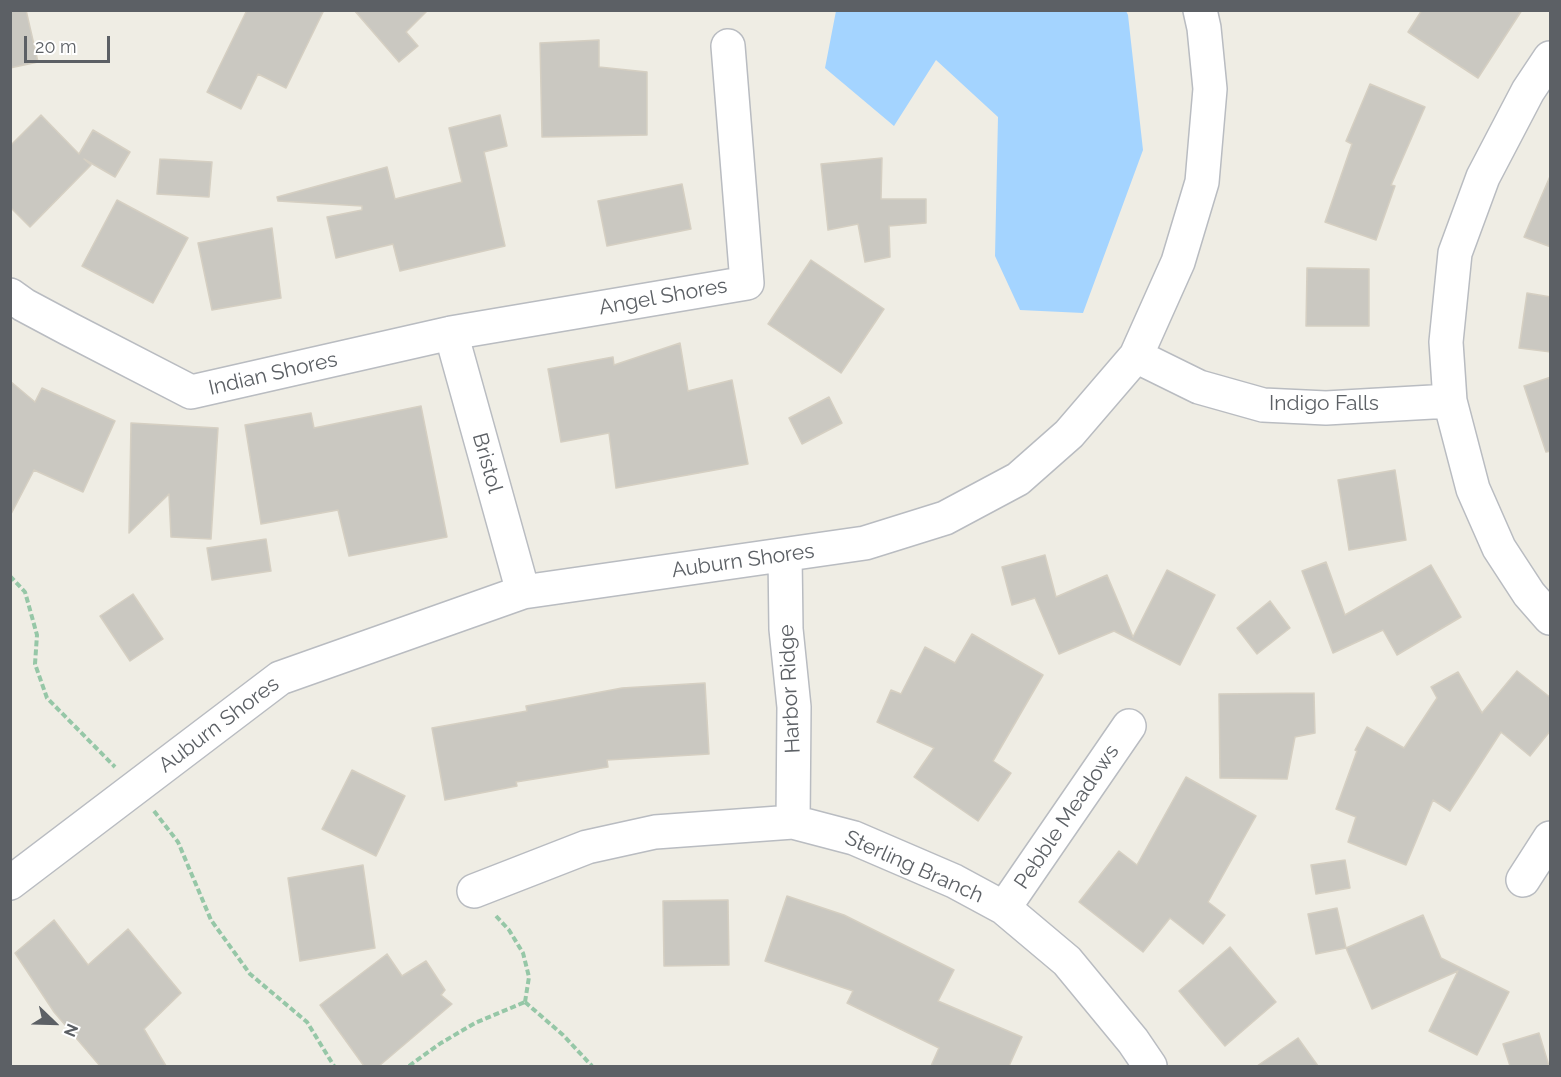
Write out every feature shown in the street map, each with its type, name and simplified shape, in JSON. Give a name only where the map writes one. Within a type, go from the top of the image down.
[{"type":"street","name":"Auburn Shores","points":[[10,883],[280,678],[523,592],[865,543],[945,518],[1018,479],[1068,434],[1136,356],[1178,262],[1202,182],[1209,89],[1204,28],[1200,10]]},
{"type":"street","name":"Angel Shores","points":[[450,333],[747,283],[728,46]]},
{"type":"street","points":[[1551,58],[1528,91],[1484,177],[1455,253],[1446,342],[1450,401],[1473,489],[1499,548],[1529,594],[1551,618]]},
{"type":"street","name":"Indian Shores","points":[[10,295],[60,324],[191,392],[450,333]]},
{"type":"street","name":"Bristol","points":[[450,333],[523,592]]},
{"type":"street","name":"Indigo Falls","points":[[1136,356],[1199,387],[1263,405],[1326,408],[1450,401]]},
{"type":"street","name":"Harbor Ridge","points":[[785,555],[786,629],[794,707],[793,822]]},
{"type":"street","name":"Pebble Meadows","points":[[1004,908],[1129,726]]},
{"type":"street","name":"Sterling Branch","points":[[474,891],[587,847],[655,832],[793,822],[854,838],[896,854],[954,880],[1004,908],[1067,961],[1133,1041],[1150,1066]]},
{"type":"street","points":[[1522,880],[1551,838]]},
{"type":"path","points":[[10,576],[26,592],[37,635],[35,664],[47,698],[136,788],[178,842],[211,920],[250,974],[307,1022],[334,1066]]},
{"type":"path","points":[[474,891],[509,930],[523,953],[529,976],[525,1002]]},
{"type":"path","points":[[409,1066],[441,1043],[475,1023],[525,1002]]},
{"type":"path","points":[[525,1002],[563,1035],[592,1066]]},
{"type":"water","points":[[836,11],[1126,11],[1143,150],[1083,313],[1020,310],[995,256],[998,117],[936,60],[894,126],[825,68]]},
{"type":"building","points":[[10,10],[26,10],[38,62],[10,68]]},
{"type":"building","points":[[247,10],[324,10],[286,88],[258,74],[241,109],[207,92]]},
{"type":"building","points":[[354,10],[428,10],[406,32],[418,46],[399,62]]},
{"type":"building","points":[[1422,10],[1522,10],[1478,78],[1408,32]]},
{"type":"building","points":[[599,40],[599,67],[647,72],[647,135],[542,137],[540,43]]},
{"type":"building","points":[[1370,84],[1425,107],[1391,185],[1395,186],[1376,240],[1325,222],[1352,144],[1346,141]]},
{"type":"building","points":[[41,115],[79,154],[93,130],[130,152],[115,177],[84,159],[91,165],[30,227],[10,207],[10,146]]},
{"type":"building","points":[[500,115],[507,146],[484,152],[505,246],[400,271],[393,244],[336,258],[327,217],[362,210],[362,206],[278,201],[277,197],[387,167],[395,199],[462,182],[449,128]]},
{"type":"building","points":[[882,158],[881,199],[926,199],[926,223],[889,226],[890,257],[865,262],[858,224],[828,230],[821,164]]},
{"type":"building","points":[[160,159],[212,162],[209,197],[157,194]]},
{"type":"building","points":[[1551,174],[1551,247],[1524,237]]},
{"type":"building","points":[[682,184],[691,229],[607,246],[598,201]]},
{"type":"building","points":[[117,200],[188,238],[153,303],[82,266]]},
{"type":"building","points":[[272,228],[281,298],[212,310],[198,243]]},
{"type":"building","points":[[811,260],[884,309],[841,373],[768,324]]},
{"type":"building","points":[[1307,268],[1369,269],[1369,326],[1306,326]]},
{"type":"building","points":[[1527,293],[1551,297],[1551,352],[1519,348]]},
{"type":"building","points":[[680,343],[688,391],[732,380],[748,464],[616,488],[609,433],[561,442],[548,369],[613,357],[614,365]]},
{"type":"building","points":[[1551,377],[1551,451],[1546,452],[1524,386]]},
{"type":"building","points":[[10,381],[35,402],[42,388],[115,421],[83,492],[34,470],[10,516]]},
{"type":"building","points":[[829,397],[842,423],[802,444],[789,418]]},
{"type":"building","points":[[421,406],[447,537],[349,556],[338,510],[261,524],[245,425],[311,413],[314,428]]},
{"type":"building","points":[[131,423],[218,428],[211,539],[171,537],[169,494],[129,533]]},
{"type":"building","points":[[1395,470],[1406,540],[1349,550],[1338,480]]},
{"type":"building","points":[[266,539],[271,571],[212,580],[207,548]]},
{"type":"building","points":[[1045,555],[1056,597],[1107,575],[1133,637],[1167,570],[1215,595],[1180,665],[1114,631],[1059,654],[1035,598],[1012,605],[1002,567]]},
{"type":"building","points":[[1326,562],[1345,615],[1431,565],[1461,617],[1397,655],[1383,630],[1333,653],[1302,571]]},
{"type":"building","points":[[133,594],[163,639],[130,661],[100,616]]},
{"type":"building","points":[[1270,601],[1290,628],[1257,654],[1237,628]]},
{"type":"building","points":[[972,634],[1043,675],[993,761],[1011,773],[978,821],[914,777],[934,748],[877,722],[891,690],[901,694],[925,647],[955,663]]},
{"type":"building","points":[[1517,671],[1551,698],[1551,730],[1530,756],[1501,732],[1450,811],[1433,800],[1406,865],[1348,842],[1356,817],[1336,809],[1357,751],[1355,750],[1367,727],[1404,748],[1437,698],[1431,687],[1458,672],[1482,713]]},
{"type":"building","points":[[705,683],[709,754],[607,760],[608,767],[516,782],[517,786],[445,800],[432,728],[527,711],[526,706],[622,688]]},
{"type":"building","points":[[1314,693],[1315,733],[1295,737],[1287,779],[1220,778],[1219,694]]},
{"type":"building","points":[[352,770],[405,796],[376,856],[322,829]]},
{"type":"building","points":[[1186,777],[1256,816],[1208,902],[1225,915],[1203,944],[1170,918],[1143,952],[1079,902],[1119,851],[1137,865]]},
{"type":"building","points":[[1345,860],[1350,888],[1316,894],[1311,865]]},
{"type":"building","points":[[363,865],[375,948],[300,961],[288,878]]},
{"type":"building","points":[[787,896],[844,915],[954,970],[938,1001],[1022,1037],[1009,1066],[931,1066],[939,1048],[847,1003],[853,991],[765,961]]},
{"type":"building","points":[[728,900],[729,965],[664,966],[663,901]]},
{"type":"building","points":[[1337,908],[1346,948],[1316,954],[1308,914]]},
{"type":"building","points":[[1423,915],[1441,958],[1509,992],[1477,1055],[1429,1031],[1458,971],[1372,1009],[1346,948]]},
{"type":"building","points":[[54,920],[88,965],[128,929],[181,993],[144,1029],[166,1066],[100,1066],[54,1012],[15,953]]},
{"type":"building","points":[[1230,947],[1276,1002],[1225,1046],[1179,991]]},
{"type":"building","points":[[387,954],[402,976],[426,961],[445,990],[441,995],[452,1004],[379,1066],[364,1066],[320,1005]]},
{"type":"building","points":[[1539,1033],[1549,1066],[1510,1066],[1503,1044]]},
{"type":"building","points":[[1298,1038],[1318,1066],[1257,1066]]}]
